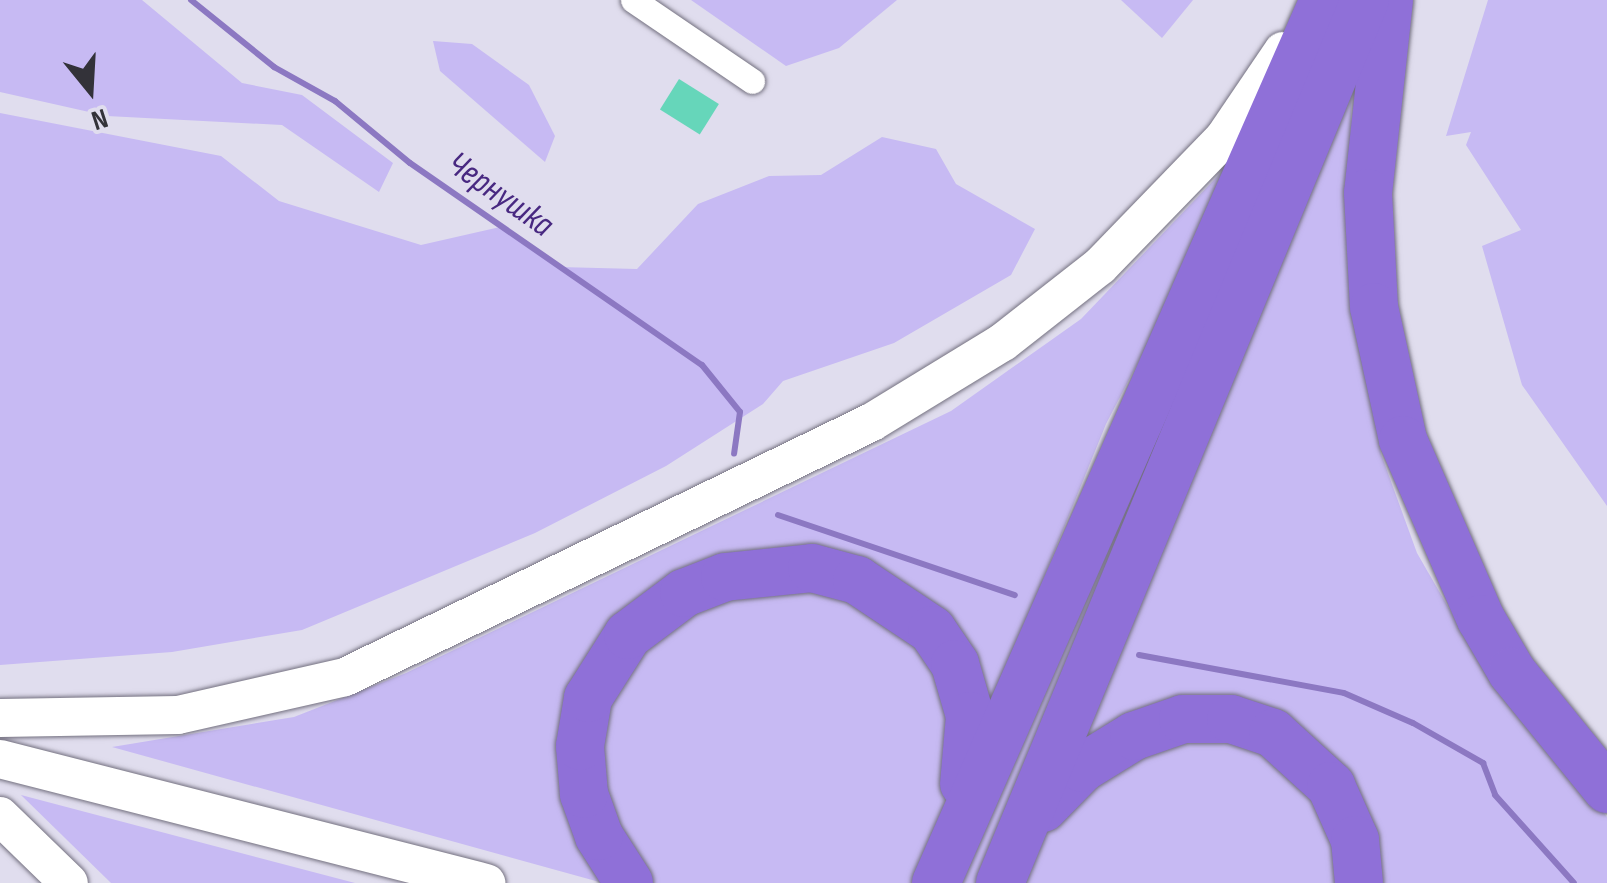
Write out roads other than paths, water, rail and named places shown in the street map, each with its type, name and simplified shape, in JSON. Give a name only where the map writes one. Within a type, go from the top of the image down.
[{"type":"highway","points":[[944,865],[1324,0]]},
{"type":"highway","points":[[1007,868],[1365,0]]},
{"type":"highway","points":[[1389,0],[1368,193],[1374,307],[1403,440],[1480,619],[1512,672],[1607,789]]},
{"type":"highway","points":[[629,883],[598,836],[584,794],[580,746],[595,682],[628,635],[669,603],[726,577],[772,568],[857,580],[932,630],[956,664],[971,748],[944,865]]},
{"type":"highway","points":[[1007,868],[1049,800],[1108,752],[1163,724],[1231,719],[1272,733],[1331,786],[1354,840],[1359,883]]},
{"type":"main road","points":[[0,718],[178,715],[345,677],[872,422],[1040,315],[1143,226],[1224,138],[1310,0]]},
{"type":"main road","points":[[0,759],[486,883]]},
{"type":"main road","points":[[0,816],[69,883]]},
{"type":"street","points":[[633,0],[752,80]]},
{"type":"waterway","name":"Чернушка","points":[[191,0],[274,67],[335,101],[410,163],[702,365],[740,412],[734,454]]},
{"type":"waterway","points":[[778,515],[1015,595]]},
{"type":"waterway","points":[[1139,655],[1344,693],[1413,723],[1483,763],[1495,795],[1574,883]]}]
